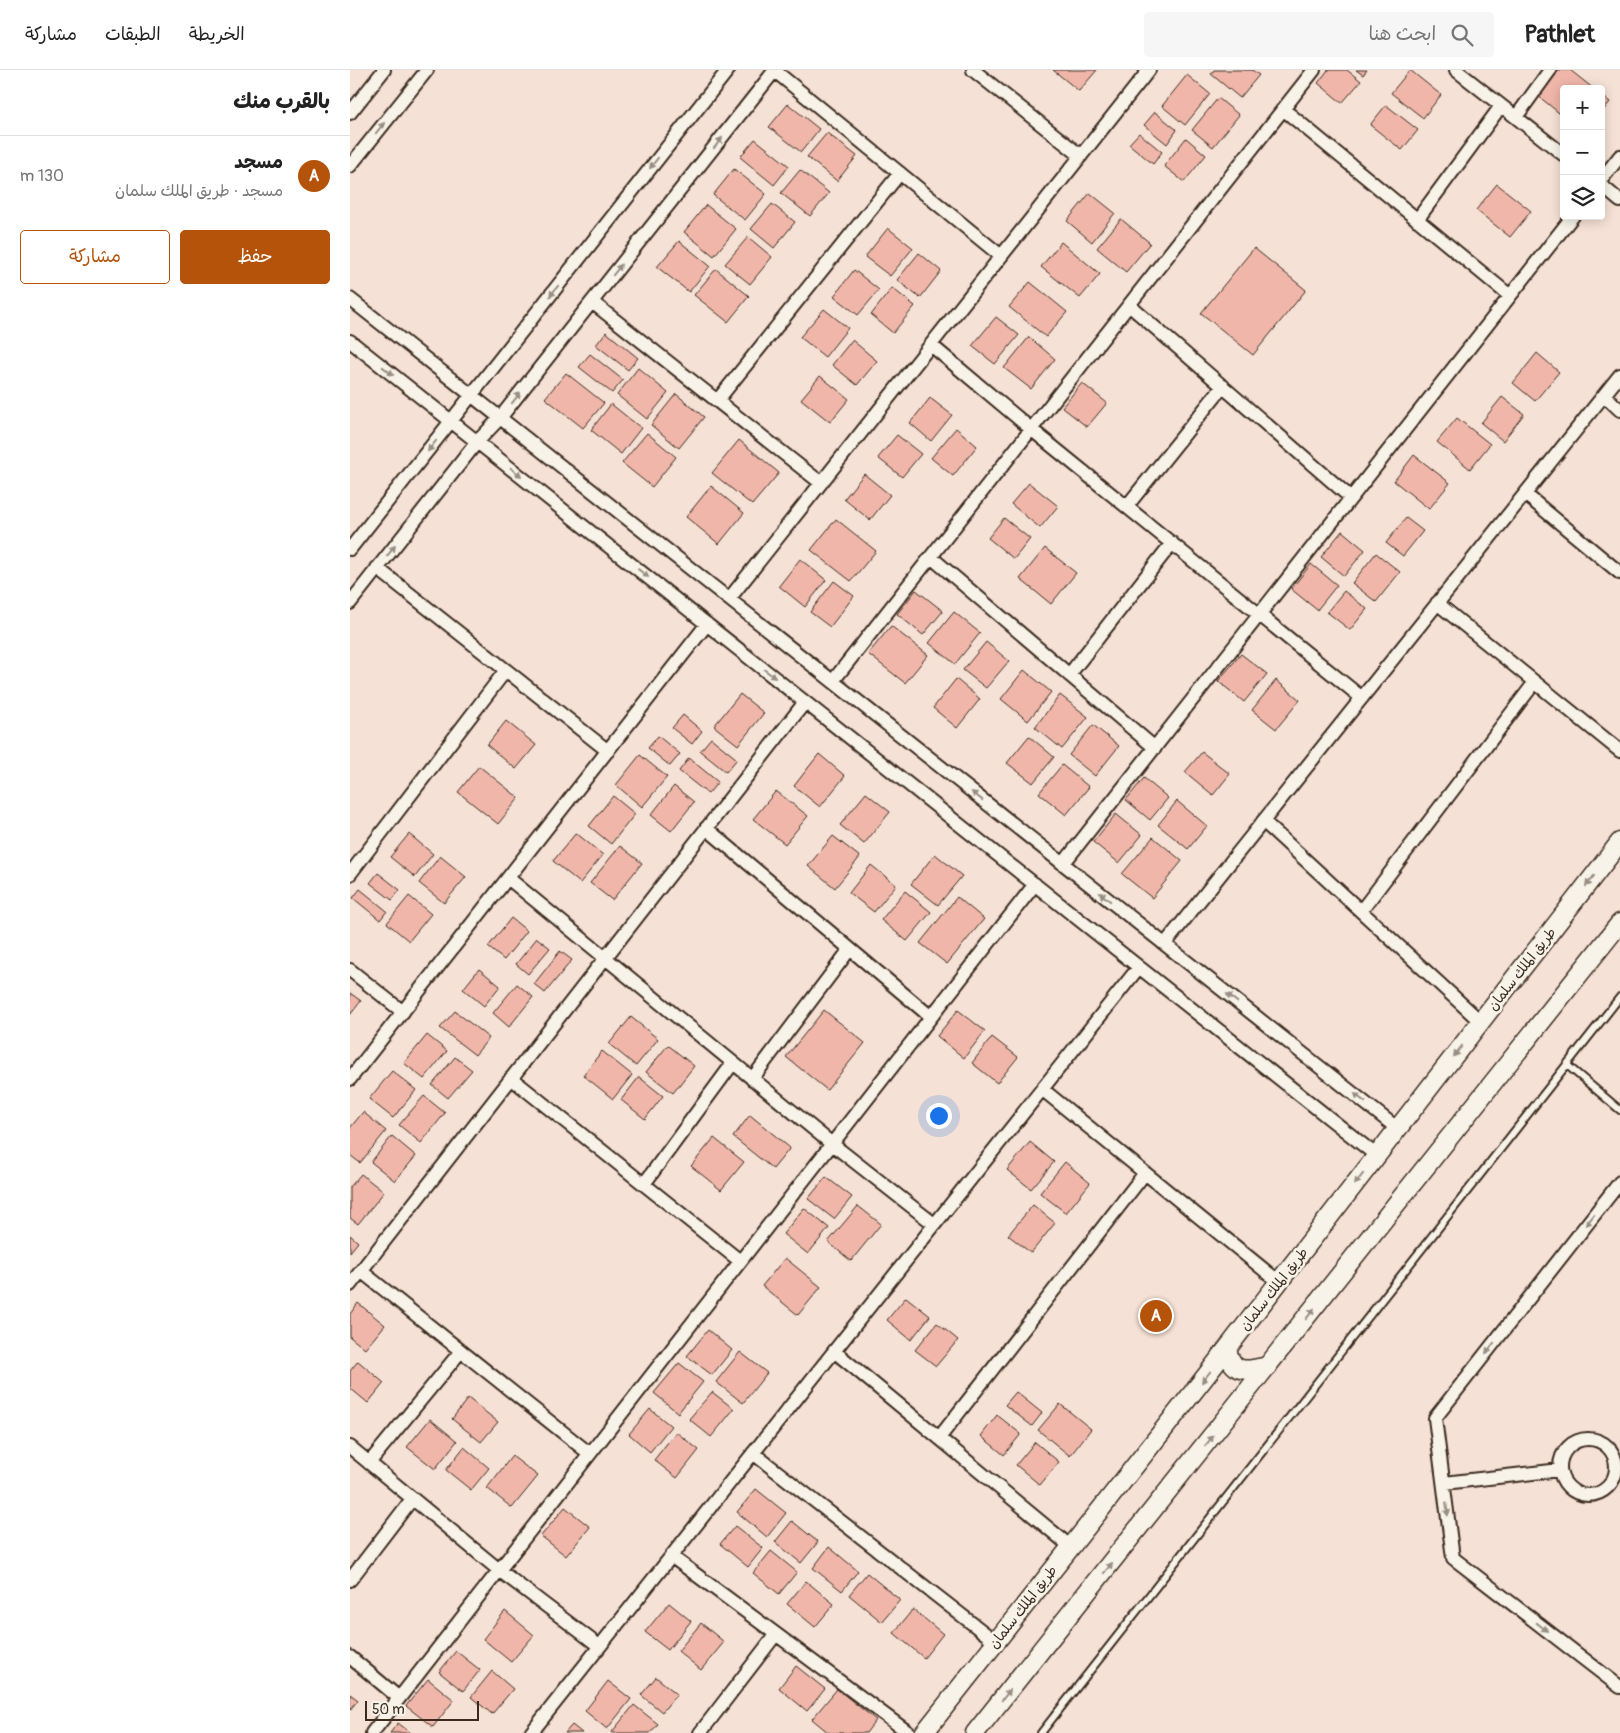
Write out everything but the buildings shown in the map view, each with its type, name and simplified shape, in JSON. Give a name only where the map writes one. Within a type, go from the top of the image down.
[{"type":"main road","name":"طريق الملك سلمان","points":[[924,1733],[1280,1282],[1620,842]]},
{"type":"main road","points":[[975,1733],[1620,923]]},
{"type":"main road","points":[[1227,1349],[1229,1360],[1233,1365],[1241,1369],[1250,1370],[1268,1366]]},
{"type":"street","points":[[350,113],[384,70]]},
{"type":"street","points":[[350,166],[427,70]]},
{"type":"street","points":[[350,549],[728,70]]},
{"type":"street","points":[[350,603],[477,442],[500,418],[775,70],[1001,256]]},
{"type":"street","points":[[973,70],[1081,156]]},
{"type":"street","points":[[729,599],[1149,70]]},
{"type":"street","points":[[833,681],[1314,70]]},
{"type":"street","points":[[1456,70],[1560,152]]},
{"type":"street","points":[[1516,117],[1550,70]]},
{"type":"street","points":[[1417,220],[1501,106]]},
{"type":"street","points":[[1283,109],[1510,296]]},
{"type":"street","points":[[1605,175],[1620,156]]},
{"type":"street","points":[[717,400],[900,173]]},
{"type":"street","points":[[1605,188],[1620,201]]},
{"type":"street","points":[[1063,864],[1570,220]]},
{"type":"street","points":[[350,299],[1398,1129]]},
{"type":"street","points":[[592,302],[821,483]]},
{"type":"street","points":[[1129,305],[1351,498]]},
{"type":"street","points":[[350,341],[1377,1156]]},
{"type":"street","points":[[931,344],[1031,429],[1362,698]]},
{"type":"street","points":[[1165,944],[1620,375]]},
{"type":"street","points":[[1127,506],[1223,386]]},
{"type":"street","points":[[1604,396],[1620,410]]},
{"type":"street","points":[[1525,494],[1620,573]]},
{"type":"street","points":[[1069,674],[1172,543]]},
{"type":"street","points":[[931,557],[1155,748]]},
{"type":"street","points":[[378,568],[608,751]]},
{"type":"street","points":[[1437,603],[1620,751]]},
{"type":"street","points":[[350,1079],[707,624]]},
{"type":"street","points":[[350,874],[506,670]]},
{"type":"street","points":[[1361,911],[1535,682]]},
{"type":"street","points":[[350,1285],[805,702]]},
{"type":"street","points":[[1263,821],[1481,1022]]},
{"type":"street","points":[[706,828],[931,1017]]},
{"type":"street","points":[[508,878],[832,1144],[934,1224]]},
{"type":"street","points":[[372,1733],[1035,884]]},
{"type":"street","points":[[752,1078],[850,949]]},
{"type":"street","points":[[531,1733],[1139,967]]},
{"type":"street","points":[[350,970],[403,1012]]},
{"type":"street","points":[[644,1184],[733,1063]]},
{"type":"street","points":[[511,1078],[740,1261]]},
{"type":"street","points":[[1042,1089],[1280,1282]]},
{"type":"street","points":[[940,1438],[1145,1173]]},
{"type":"street","points":[[1620,1182],[1435,1418],[1453,1558],[1620,1687]]},
{"type":"street","points":[[361,1271],[590,1454]]},
{"type":"street","points":[[369,1463],[461,1351]]},
{"type":"street","points":[[834,1351],[1071,1547]]},
{"type":"street","points":[[1589,1439],[1602,1443],[1610,1449],[1615,1461],[1615,1471],[1611,1482],[1597,1493],[1588,1495],[1573,1490],[1566,1484],[1560,1470],[1559,1465],[1563,1454],[1569,1446],[1580,1440],[1589,1439]]},
{"type":"street","points":[[350,1447],[499,1570],[599,1646]]},
{"type":"street","points":[[753,1453],[996,1642]]},
{"type":"street","points":[[1444,1483],[1560,1470]]},
{"type":"street","points":[[350,1580],[412,1499]]},
{"type":"street","points":[[671,1556],[909,1733]]},
{"type":"street","points":[[700,1733],[776,1634]]},
{"type":"street","points":[[350,1657],[399,1698]]},
{"type":"lane","points":[[1041,1733],[1620,997]]},
{"type":"lane","points":[[1567,1065],[1620,1110]]},
{"type":"place","name":"مسجد","points":[[1156,1316]]}]
